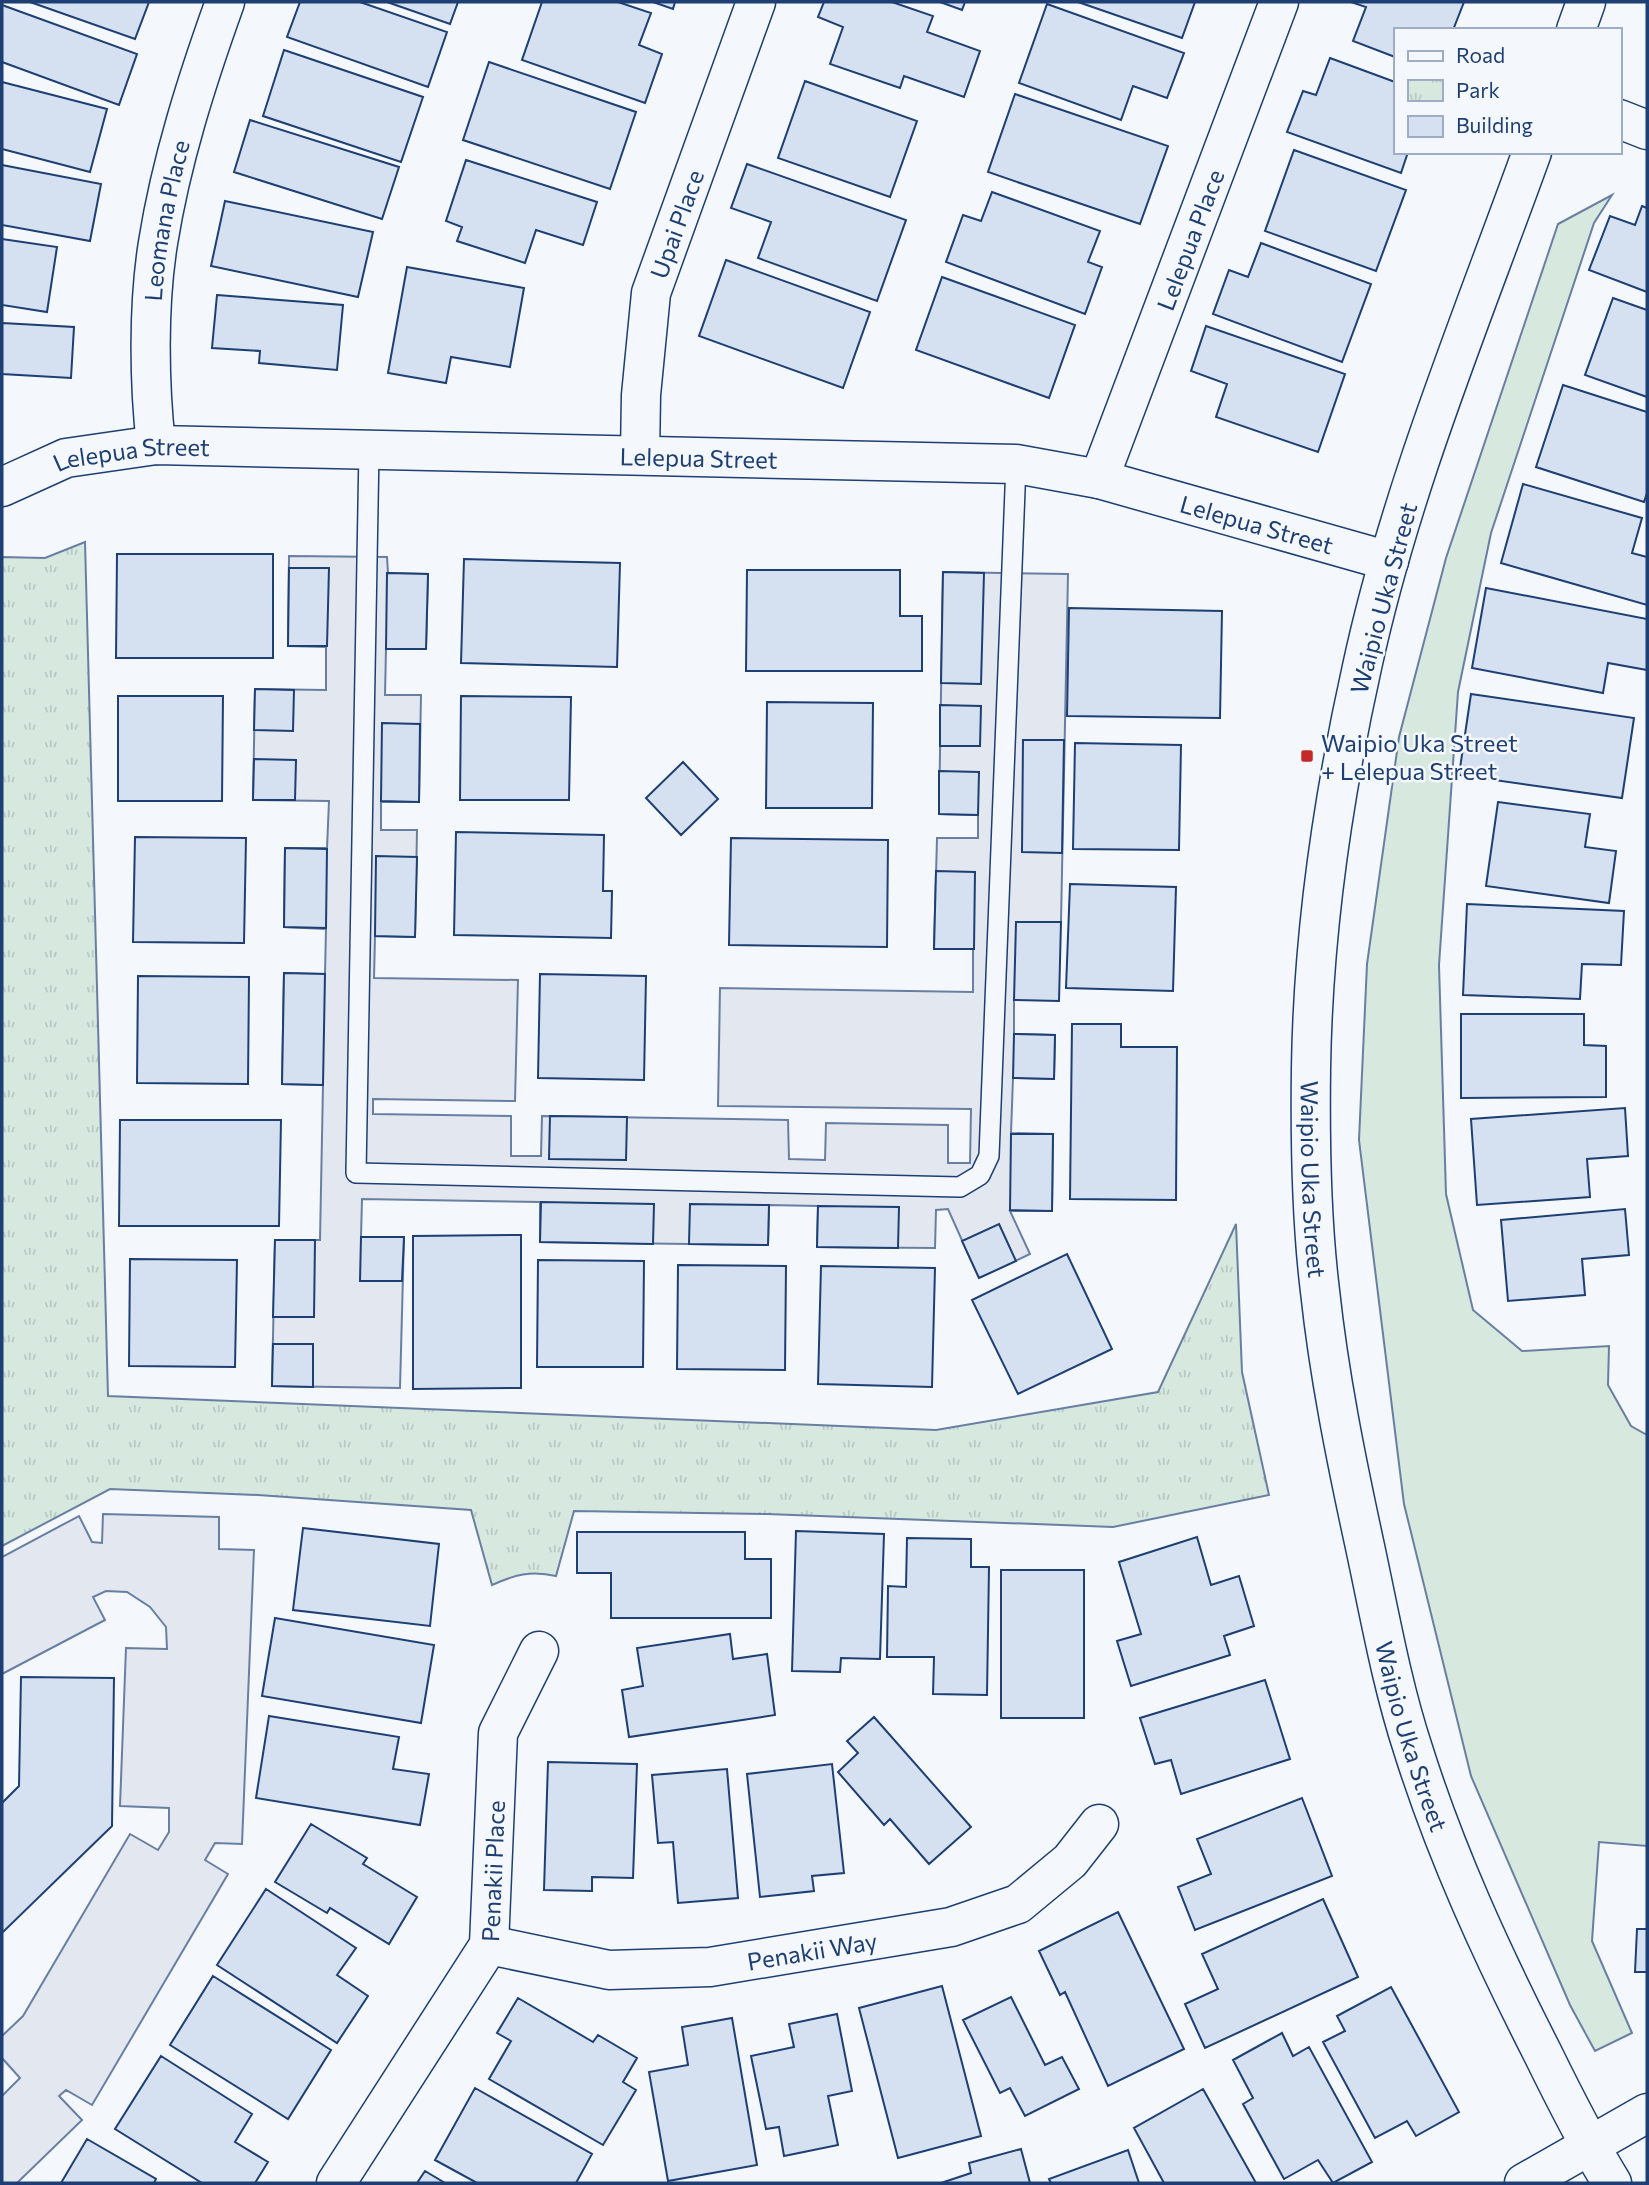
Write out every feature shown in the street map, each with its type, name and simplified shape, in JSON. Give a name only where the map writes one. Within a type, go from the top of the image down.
[{"type":"street","name":"Leomana Place","points":[[156,445],[150,386],[158,244],[194,89],[225,2]]},
{"type":"street","name":"Upai Place","points":[[640,455],[640,395],[651,293],[756,2]]},
{"type":"street","name":"Lelepua Place","points":[[1099,479],[1279,2]]},
{"type":"street","points":[[1577,28],[1586,2]]},
{"type":"street","points":[[1621,120],[1647,130]]},
{"type":"street","name":"Waipio Uka Street","points":[[1531,154],[1419,467],[1389,561],[1362,665],[1340,783],[1317,965],[1311,1065],[1319,1287],[1342,1437],[1386,1647],[1411,1744],[1444,1842],[1483,1931],[1590,2148],[1612,2183]]},
{"type":"street","name":"Lelepua Street","points":[[2,487],[66,458],[156,445],[1016,464],[1099,479],[1389,561]]},
{"type":"street","name":"Penakii Place","points":[[336,2183],[489,1945],[498,1733],[539,1651]]},
{"type":"street","name":"Penakii Way","points":[[489,1945],[610,1970],[710,1967],[951,1927],[1018,1904],[1070,1861],[1099,1824]]},
{"type":"street","points":[[1524,2183],[1590,2148],[1647,2113]]},
{"type":"lane","points":[[369,450],[355,1173],[933,1187],[960,1187],[980,1175],[989,1156],[1016,464]]},
{"type":"green space","points":[[1612,195],[1594,223],[1491,533],[1458,692],[1439,965],[1446,1194],[1473,1310],[1522,1351],[1609,1346],[1608,1385],[1631,1426],[1647,1435],[1647,1846],[1599,1842],[1592,1941],[1632,2033],[1595,2051],[1570,2005],[1471,1776],[1404,1504],[1359,1140],[1367,964],[1399,737],[1446,558],[1558,224]]},
{"type":"green space","points":[[85,542],[108,1396],[936,1430],[1158,1392],[1236,1224],[1242,1372],[1269,1495],[1113,1527],[767,1514],[574,1511],[556,1576],[523,1574],[492,1585],[471,1510],[258,1495],[110,1489],[2,1546],[2,557],[45,558]]},
{"type":"shaded area","points":[[289,556],[387,557],[388,573],[428,574],[426,649],[386,649],[385,695],[421,695],[419,802],[381,802],[381,830],[417,830],[415,937],[375,936],[374,978],[518,980],[515,1101],[373,1099],[373,1114],[511,1116],[511,1156],[541,1156],[542,1116],[788,1120],[789,1159],[825,1160],[826,1123],[948,1125],[948,1163],[970,1163],[971,1109],[718,1106],[720,988],[973,992],[973,949],[934,949],[937,838],[978,838],[978,815],[939,814],[943,572],[1068,574],[1061,922],[1014,1000],[1014,1034],[1055,1035],[1054,1079],[1013,1078],[1011,1133],[1053,1134],[1052,1211],[1010,1211],[1030,1254],[979,1278],[948,1209],[936,1210],[935,1248],[817,1247],[818,1206],[769,1205],[768,1245],[540,1242],[540,1202],[362,1199],[361,1237],[404,1237],[400,1388],[272,1386],[275,1240],[320,1240],[323,1085],[282,1084],[284,973],[325,974],[326,929],[284,927],[285,848],[327,848],[329,801],[253,800],[255,689],[326,690],[326,647],[288,646]]},
{"type":"shaded area","points":[[103,1514],[219,1517],[219,1549],[254,1550],[242,1844],[215,1843],[205,1860],[228,1874],[92,2105],[66,2090],[59,2096],[82,2120],[17,2183],[2,2183],[2,2096],[20,2078],[2,2058],[2,2036],[23,2016],[130,1834],[158,1850],[169,1832],[169,1808],[120,1806],[126,1648],[167,1649],[166,1627],[150,1607],[127,1592],[106,1591],[93,1597],[105,1620],[2,1674],[2,1557],[79,1516],[92,1542],[102,1543]]},
{"type":"building","points":[[30,2],[149,2],[135,39]]},
{"type":"building","points":[[300,2],[360,2],[447,32],[428,87],[287,37]]},
{"type":"building","points":[[387,2],[458,2],[450,24]]},
{"type":"building","points":[[542,2],[618,2],[651,13],[639,45],[662,54],[645,103],[522,60]]},
{"type":"building","points":[[653,2],[675,2],[673,9]]},
{"type":"building","points":[[824,2],[892,2],[933,16],[927,32],[980,51],[964,97],[904,76],[900,88],[830,64],[843,27],[818,17]]},
{"type":"building","points":[[940,2],[965,2],[962,10]]},
{"type":"building","points":[[1078,2],[1195,2],[1182,38]]},
{"type":"building","points":[[1351,2],[1464,2],[1454,28],[1394,28],[1394,57],[1353,41],[1366,7]]},
{"type":"building","points":[[1047,4],[1184,53],[1167,98],[1133,86],[1121,120],[1019,83]]},
{"type":"building","points":[[2,5],[137,54],[119,105],[2,62]]},
{"type":"building","points":[[284,50],[423,97],[401,162],[263,116]]},
{"type":"building","points":[[1330,58],[1394,82],[1394,154],[1407,154],[1401,173],[1287,132],[1303,91],[1316,95]]},
{"type":"building","points":[[489,62],[636,112],[610,189],[463,140]]},
{"type":"building","points":[[805,81],[917,121],[890,197],[778,158]]},
{"type":"building","points":[[2,82],[107,109],[90,172],[2,149]]},
{"type":"building","points":[[1015,94],[1168,146],[1140,224],[988,172]]},
{"type":"building","points":[[250,120],[399,167],[382,219],[234,172]]},
{"type":"building","points":[[1294,150],[1406,190],[1376,271],[1265,231]]},
{"type":"building","points":[[466,160],[597,202],[583,245],[536,230],[525,263],[457,241],[462,227],[446,221]]},
{"type":"building","points":[[747,164],[906,220],[877,301],[758,258],[771,222],[731,208]]},
{"type":"building","points":[[2,165],[101,184],[90,241],[2,225]]},
{"type":"building","points":[[992,192],[1100,231],[1088,262],[1102,267],[1085,314],[946,262],[963,215],[981,221]]},
{"type":"building","points":[[225,201],[373,232],[358,297],[211,266]]},
{"type":"building","points":[[1642,206],[1647,208],[1647,292],[1589,270],[1610,216],[1635,225]]},
{"type":"building","points":[[2,239],[57,247],[47,312],[2,305]]},
{"type":"building","points":[[1261,243],[1371,284],[1342,362],[1213,314],[1229,270],[1248,277]]},
{"type":"building","points":[[726,260],[870,312],[843,388],[699,336]]},
{"type":"building","points":[[407,267],[524,288],[510,367],[451,357],[446,383],[388,373]]},
{"type":"building","points":[[942,277],[1075,325],[1049,398],[916,350]]},
{"type":"building","points":[[217,295],[343,305],[337,370],[259,363],[260,351],[212,348]]},
{"type":"building","points":[[1613,298],[1647,310],[1647,397],[1585,375]]},
{"type":"building","points":[[2,323],[74,327],[71,378],[2,374]]},
{"type":"building","points":[[1206,326],[1345,374],[1318,452],[1216,417],[1227,384],[1191,371]]},
{"type":"building","points":[[1563,385],[1647,412],[1647,493],[1644,502],[1536,467]]},
{"type":"building","points":[[1523,484],[1642,518],[1632,553],[1647,557],[1647,605],[1501,563]]},
{"type":"building","points":[[117,554],[273,554],[273,658],[116,658]]},
{"type":"building","points":[[464,559],[620,563],[617,667],[461,663]]},
{"type":"building","points":[[289,568],[329,568],[327,646],[288,646]]},
{"type":"building","points":[[747,570],[900,570],[900,616],[922,616],[922,671],[746,671]]},
{"type":"building","points":[[943,572],[984,573],[981,684],[941,683]]},
{"type":"building","points":[[387,573],[428,574],[426,649],[386,649]]},
{"type":"building","points":[[1486,588],[1647,619],[1647,670],[1608,663],[1603,693],[1472,668]]},
{"type":"building","points":[[1069,608],[1222,611],[1220,718],[1067,716]]},
{"type":"building","points":[[255,689],[294,690],[293,731],[254,730]]},
{"type":"building","points":[[1471,694],[1634,718],[1622,798],[1459,775]]},
{"type":"building","points":[[118,696],[223,696],[222,801],[118,801]]},
{"type":"building","points":[[461,696],[571,697],[569,800],[460,800]]},
{"type":"building","points":[[767,702],[873,703],[872,808],[766,808]]},
{"type":"building","points":[[940,705],[981,706],[980,746],[940,746]]},
{"type":"building","points":[[382,723],[420,724],[419,802],[381,801]]},
{"type":"building","points":[[1023,740],[1064,740],[1062,853],[1022,852]]},
{"type":"building","points":[[1075,743],[1181,745],[1179,850],[1073,849]]},
{"type":"building","points":[[254,759],[296,760],[295,800],[253,800]]},
{"type":"building","points":[[683,762],[718,799],[681,835],[646,798]]},
{"type":"building","points":[[939,771],[979,772],[978,815],[939,814]]},
{"type":"building","points":[[1498,802],[1590,814],[1585,847],[1616,851],[1609,903],[1486,886]]},
{"type":"building","points":[[456,832],[604,835],[603,891],[612,891],[611,938],[454,935]]},
{"type":"building","points":[[135,837],[246,838],[244,943],[133,942]]},
{"type":"building","points":[[731,838],[888,840],[887,947],[729,945]]},
{"type":"building","points":[[285,848],[327,849],[326,928],[284,927]]},
{"type":"building","points":[[376,856],[417,857],[415,937],[375,936]]},
{"type":"building","points":[[936,871],[975,872],[974,949],[934,949]]},
{"type":"building","points":[[1070,884],[1176,887],[1173,991],[1066,988]]},
{"type":"building","points":[[1467,904],[1624,911],[1621,965],[1582,964],[1580,999],[1463,995]]},
{"type":"building","points":[[1016,922],[1061,922],[1059,1001],[1014,1000]]},
{"type":"building","points":[[284,973],[325,974],[323,1085],[282,1084]]},
{"type":"building","points":[[540,974],[646,976],[644,1080],[538,1078]]},
{"type":"building","points":[[138,976],[249,977],[248,1084],[137,1083]]},
{"type":"building","points":[[1461,1014],[1584,1014],[1584,1045],[1606,1046],[1606,1097],[1461,1098]]},
{"type":"building","points":[[1072,1024],[1121,1024],[1121,1047],[1177,1047],[1176,1200],[1070,1199]]},
{"type":"building","points":[[1014,1034],[1055,1035],[1054,1079],[1013,1078]]},
{"type":"building","points":[[1625,1108],[1628,1156],[1587,1159],[1590,1197],[1477,1205],[1471,1119]]},
{"type":"building","points":[[550,1116],[627,1117],[626,1160],[549,1159]]},
{"type":"building","points":[[120,1120],[281,1120],[279,1226],[119,1226]]},
{"type":"building","points":[[1011,1134],[1053,1134],[1052,1211],[1010,1210]]},
{"type":"building","points":[[541,1202],[654,1204],[653,1244],[540,1242]]},
{"type":"building","points":[[690,1204],[769,1205],[768,1245],[689,1244]]},
{"type":"building","points":[[818,1206],[899,1207],[898,1248],[817,1247]]},
{"type":"building","points":[[1625,1209],[1629,1255],[1582,1259],[1585,1295],[1508,1301],[1501,1220]]},
{"type":"building","points":[[999,1224],[1016,1261],[979,1278],[962,1241]]},
{"type":"building","points":[[521,1235],[521,1388],[413,1389],[413,1236]]},
{"type":"building","points":[[361,1237],[404,1237],[402,1281],[360,1281]]},
{"type":"building","points":[[275,1240],[315,1240],[314,1317],[273,1317]]},
{"type":"building","points":[[1067,1254],[1112,1349],[1018,1394],[972,1300]]},
{"type":"building","points":[[130,1259],[237,1260],[235,1367],[129,1366]]},
{"type":"building","points":[[538,1260],[644,1261],[643,1367],[537,1367]]},
{"type":"building","points":[[678,1265],[786,1266],[785,1370],[677,1369]]},
{"type":"building","points":[[821,1266],[935,1268],[932,1387],[818,1384]]},
{"type":"building","points":[[273,1344],[313,1344],[313,1387],[272,1386]]},
{"type":"building","points":[[303,1528],[439,1544],[430,1626],[293,1610]]},
{"type":"building","points":[[796,1531],[884,1534],[880,1659],[841,1658],[840,1672],[792,1671]]},
{"type":"building","points":[[577,1532],[745,1532],[745,1559],[771,1559],[771,1618],[611,1618],[611,1573],[577,1573]]},
{"type":"building","points":[[1197,1537],[1211,1585],[1239,1576],[1254,1626],[1224,1636],[1230,1655],[1131,1686],[1117,1641],[1141,1634],[1119,1562]]},
{"type":"building","points":[[907,1538],[971,1539],[971,1567],[989,1567],[987,1695],[933,1694],[934,1657],[887,1657],[888,1586],[906,1587]]},
{"type":"building","points":[[1001,1570],[1084,1570],[1084,1718],[1001,1718]]},
{"type":"building","points":[[275,1618],[434,1645],[421,1723],[262,1696]]},
{"type":"building","points":[[730,1634],[733,1659],[767,1654],[775,1715],[629,1737],[622,1690],[643,1686],[637,1648]]},
{"type":"building","points":[[21,1677],[114,1678],[112,1826],[2,1933],[2,1803],[19,1786]]},
{"type":"building","points":[[1265,1680],[1290,1759],[1181,1794],[1171,1760],[1155,1764],[1140,1718]]},
{"type":"building","points":[[269,1716],[399,1737],[393,1769],[429,1774],[420,1825],[256,1798]]},
{"type":"building","points":[[874,1717],[971,1827],[929,1864],[890,1819],[884,1825],[838,1772],[858,1753],[847,1741]]},
{"type":"building","points":[[548,1762],[637,1764],[633,1878],[592,1877],[592,1891],[544,1890]]},
{"type":"building","points":[[832,1764],[844,1873],[812,1876],[814,1891],[760,1897],[747,1774]]},
{"type":"building","points":[[727,1769],[738,1898],[678,1903],[673,1842],[658,1843],[652,1775]]},
{"type":"building","points":[[1302,1798],[1332,1876],[1195,1930],[1178,1887],[1211,1874],[1197,1839]]},
{"type":"building","points":[[311,1824],[367,1858],[363,1864],[417,1897],[389,1944],[330,1908],[327,1913],[275,1882]]},
{"type":"building","points":[[266,1889],[356,1948],[337,1975],[368,1996],[337,2043],[217,1965]]},
{"type":"building","points":[[1323,1899],[1358,1977],[1205,2048],[1185,2004],[1218,1989],[1202,1954]]},
{"type":"building","points":[[1118,1912],[1184,2049],[1108,2086],[1065,1992],[1060,1995],[1039,1951]]},
{"type":"building","points":[[1637,1929],[1647,1929],[1647,1972],[1635,1972]]},
{"type":"building","points":[[213,1976],[331,2050],[288,2119],[170,2045]]},
{"type":"building","points":[[942,1986],[981,2136],[898,2158],[859,2008]]},
{"type":"building","points":[[1391,1987],[1459,2112],[1416,2136],[1407,2121],[1375,2138],[1323,2042],[1345,2031],[1337,2016]]},
{"type":"building","points":[[1011,1997],[1045,2065],[1062,2057],[1079,2089],[1025,2116],[1010,2088],[1000,2093],[963,2020]]},
{"type":"building","points":[[518,1998],[593,2042],[598,2035],[637,2058],[623,2082],[636,2090],[603,2145],[489,2079],[511,2041],[497,2033]]},
{"type":"building","points":[[837,2014],[852,2091],[828,2096],[838,2145],[784,2156],[779,2127],[766,2129],[751,2056],[794,2047],[789,2024]]},
{"type":"building","points":[[732,2018],[757,2165],[668,2181],[649,2072],[688,2065],[682,2027]]},
{"type":"building","points":[[1282,2033],[1293,2056],[1309,2047],[1372,2162],[1333,2183],[1318,2160],[1284,2179],[1243,2104],[1253,2098],[1233,2060]]},
{"type":"building","points":[[161,2056],[252,2114],[235,2142],[268,2162],[255,2183],[202,2183],[115,2129]]},
{"type":"building","points":[[475,2088],[592,2154],[576,2183],[477,2183],[435,2160]]},
{"type":"building","points":[[1203,2089],[1256,2183],[1164,2183],[1134,2128]]},
{"type":"building","points":[[87,2139],[156,2179],[154,2183],[61,2183]]},
{"type":"building","points":[[1021,2149],[1030,2183],[941,2183],[971,2173],[969,2163]]},
{"type":"building","points":[[1128,2150],[1139,2183],[1051,2183],[1049,2179]]},
{"type":"building","points":[[425,2171],[445,2183],[417,2183]]},
{"type":"place","name":"Waipio Uka Street + Lelepua Street","points":[[1307,756]]}]
